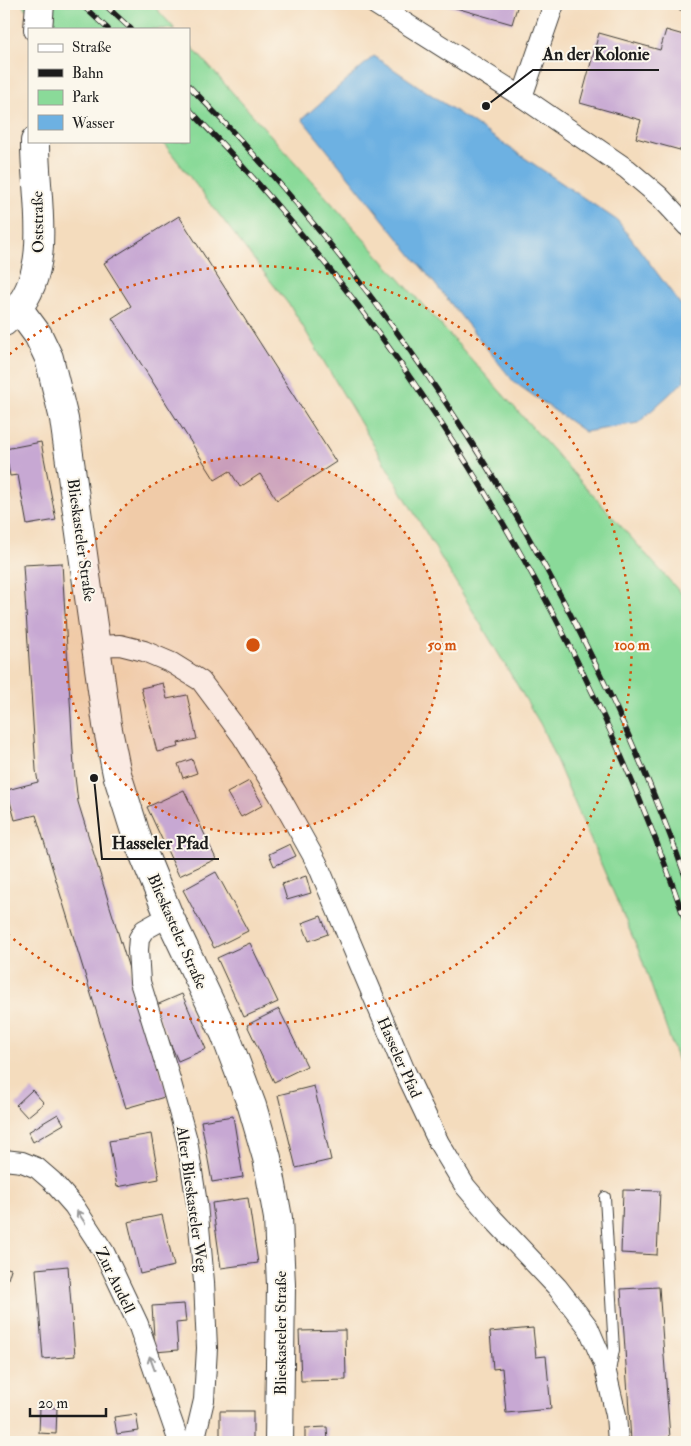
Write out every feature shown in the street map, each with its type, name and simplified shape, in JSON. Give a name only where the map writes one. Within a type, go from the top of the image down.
[{"type":"main road","points":[[38,28],[40,4]]},
{"type":"main road","name":"Oststraße","points":[[11,315],[30,287],[37,268],[40,240],[35,142]]},
{"type":"main road","name":"Blieskasteler Straße","points":[[11,315],[38,335],[49,358],[64,418],[107,725],[117,774],[137,838],[169,916],[225,1034],[252,1106],[267,1158],[278,1218],[281,1285],[278,1442]]},
{"type":"street","points":[[375,4],[522,97],[626,169],[660,197],[687,226]]},
{"type":"street","points":[[522,97],[554,4]]},
{"type":"street","name":"Hasseler Pfad","points":[[97,646],[120,645],[144,651],[172,663],[201,681],[242,736],[318,863],[404,1069],[439,1143],[465,1186],[556,1287],[588,1327],[604,1364],[616,1415],[618,1442]]},
{"type":"street","name":"Alter Blieskasteler Weg","points":[[169,916],[144,930],[139,938],[138,950],[140,982],[187,1140],[197,1204],[204,1282],[207,1348],[204,1400],[194,1442]]},
{"type":"street","name":"Zur Audell","points":[[4,1160],[22,1162],[37,1168],[52,1180],[74,1206],[104,1252],[138,1324],[179,1442]]},
{"type":"lane","points":[[680,4],[687,6]]},
{"type":"lane","name":"Hasseler Pfad","points":[[605,1197],[614,1350],[608,1381]]},
{"type":"green space","points":[[21,4],[152,4],[174,28],[47,28]]},
{"type":"green space","points":[[190,45],[687,600],[687,1087],[640,954],[541,725],[293,310],[163,142],[190,142]]},
{"type":"water","points":[[374,56],[618,221],[687,313],[684,381],[638,423],[585,432],[514,382],[302,119]]},
{"type":"building","points":[[442,4],[518,4],[512,24]]},
{"type":"building","points":[[666,30],[687,36],[687,152],[636,138],[641,120],[580,103],[599,33],[660,50]]},
{"type":"building","points":[[179,216],[336,462],[277,500],[260,474],[240,487],[230,471],[215,480],[112,318],[131,306],[104,263]]},
{"type":"building","points":[[41,442],[56,520],[27,525],[18,475],[10,476],[5,449]]},
{"type":"building","points":[[62,563],[74,768],[78,802],[168,1096],[126,1108],[36,815],[15,820],[7,790],[38,782],[23,565]]},
{"type":"building","points":[[163,683],[167,699],[187,695],[197,739],[178,743],[179,747],[157,752],[141,688]]},
{"type":"building","points":[[192,759],[197,773],[183,778],[178,764]]},
{"type":"building","points":[[249,781],[263,805],[241,817],[227,793]]},
{"type":"building","points":[[184,790],[216,859],[179,876],[147,807]]},
{"type":"building","points":[[290,844],[296,856],[274,866],[269,854]]},
{"type":"building","points":[[216,872],[248,931],[214,948],[183,890]]},
{"type":"building","points":[[306,876],[311,893],[287,900],[282,884]]},
{"type":"building","points":[[321,916],[328,934],[309,941],[302,923]]},
{"type":"building","points":[[250,943],[278,1002],[244,1017],[217,958]]},
{"type":"building","points":[[182,994],[206,1049],[178,1061],[154,1006]]},
{"type":"building","points":[[279,1009],[307,1066],[274,1082],[247,1025]]},
{"type":"building","points":[[314,1086],[331,1160],[296,1168],[278,1095]]},
{"type":"building","points":[[32,1090],[44,1103],[27,1117],[16,1105]]},
{"type":"building","points":[[58,1114],[64,1124],[33,1142],[28,1132]]},
{"type":"building","points":[[233,1116],[243,1177],[212,1182],[201,1121]]},
{"type":"building","points":[[151,1134],[159,1179],[117,1187],[109,1141]]},
{"type":"building","points":[[623,1190],[660,1191],[657,1255],[621,1253]]},
{"type":"building","points":[[248,1198],[258,1263],[221,1268],[212,1203]]},
{"type":"building","points":[[162,1215],[174,1266],[140,1274],[128,1222]]},
{"type":"building","points":[[68,1266],[75,1356],[43,1359],[36,1269]]},
{"type":"building","points":[[4,1267],[11,1269],[4,1292]]},
{"type":"building","points":[[659,1287],[670,1438],[631,1441],[621,1289]]},
{"type":"building","points":[[184,1304],[186,1322],[176,1323],[178,1350],[155,1352],[152,1306]]},
{"type":"building","points":[[533,1328],[536,1357],[546,1356],[551,1409],[506,1413],[502,1368],[493,1369],[490,1332]]},
{"type":"building","points":[[345,1330],[346,1380],[301,1381],[299,1331]]},
{"type":"building","points":[[40,1407],[57,1408],[56,1434],[39,1433]]},
{"type":"building","points":[[220,1411],[253,1411],[253,1442],[220,1442]]},
{"type":"building","points":[[136,1414],[139,1431],[117,1434],[114,1417]]},
{"type":"building","points":[[327,1427],[328,1442],[305,1442],[305,1428]]},
{"type":"railway","points":[[81,4],[107,28]]},
{"type":"railway","points":[[104,4],[130,28]]},
{"type":"railway","points":[[190,87],[269,171],[344,262],[415,357],[480,457],[541,559],[596,665],[644,772],[687,881]]},
{"type":"railway","points":[[190,110],[270,198],[347,291],[418,389],[483,490],[543,595],[597,703],[645,813],[687,926]]},
{"type":"place","name":"An der Kolonie","points":[[486,106]]},
{"type":"place","name":"Hasseler Pfad","points":[[94,778]]}]
